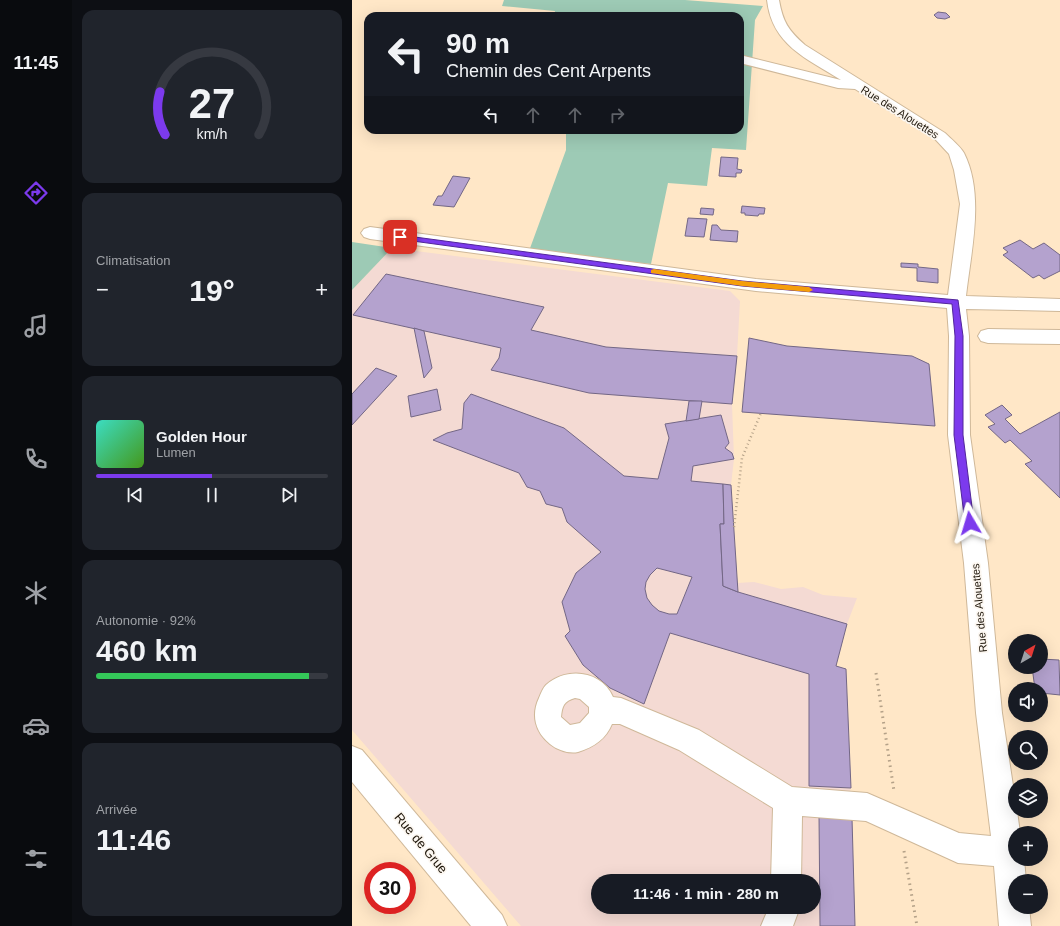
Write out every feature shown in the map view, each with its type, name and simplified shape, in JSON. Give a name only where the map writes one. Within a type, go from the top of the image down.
[{"type":"street","name":"Rue des Alouettes","points":[[773,0],[775,16],[783,33],[800,48],[940,136],[956,154],[962,170],[968,204],[956,302],[959,336],[959,435],[976,563],[989,713],[1008,852]]},
{"type":"street","points":[[744,60],[838,84],[859,86]]},
{"type":"street","points":[[370,233],[742,284],[956,302],[1060,305]]},
{"type":"street","points":[[988,336],[1060,337]]},
{"type":"street","points":[[602,710],[621,710],[689,740],[788,801],[867,807],[958,848],[1008,852]]},
{"type":"street","name":"Rue de Grue","points":[[352,760],[490,926]]},
{"type":"street","points":[[786,874],[788,801]]},
{"type":"street","name":"Rue des Alouettes","points":[[1009,866],[1015,926]]},
{"type":"street","points":[[777,926],[782,914]]},
{"type":"path","points":[[734,527],[742,458],[761,413]]},
{"type":"shaded area","points":[[392,248],[730,291],[740,301],[737,356],[732,404],[734,459],[731,485],[737,583],[754,582],[781,589],[803,587],[823,595],[857,598],[847,624],[836,666],[846,669],[855,926],[521,926],[352,730],[352,290]]},
{"type":"green space","points":[[504,0],[685,0],[763,6],[755,20],[746,150],[712,148],[707,186],[668,183],[651,264],[529,251],[566,150],[566,134],[744,134],[744,12],[555,12],[502,6]]},
{"type":"green space","points":[[352,242],[392,248],[352,290]]},
{"type":"building","points":[[938,12],[946,13],[950,17],[945,19],[937,18],[934,15]]},
{"type":"building","points":[[721,157],[738,158],[737,169],[742,170],[741,173],[736,173],[736,177],[719,176]]},
{"type":"building","points":[[453,176],[470,178],[454,207],[433,205],[438,196],[442,196]]},
{"type":"building","points":[[742,206],[765,208],[764,214],[759,214],[758,216],[745,215],[745,213],[741,213]]},
{"type":"building","points":[[701,208],[714,209],[713,215],[700,214]]},
{"type":"building","points":[[688,218],[707,219],[704,237],[685,236]]},
{"type":"building","points":[[712,225],[717,225],[721,230],[738,231],[737,242],[710,240]]},
{"type":"building","points":[[1020,240],[1033,249],[1044,243],[1060,255],[1060,271],[1044,279],[1039,275],[1033,278],[1003,255],[1008,252],[1003,248]]},
{"type":"building","points":[[901,263],[918,264],[918,267],[938,269],[938,283],[917,281],[917,268],[901,267]]},
{"type":"building","points":[[386,274],[544,307],[531,330],[606,347],[737,356],[732,404],[589,393],[491,370],[499,358],[501,348],[353,315]]},
{"type":"building","points":[[414,328],[424,331],[432,368],[424,378]]},
{"type":"building","points":[[749,338],[787,346],[912,356],[929,364],[935,426],[742,412]]},
{"type":"building","points":[[376,368],[397,376],[352,425],[352,394]]},
{"type":"building","points":[[437,389],[441,410],[411,417],[408,396]]},
{"type":"building","points":[[471,394],[564,428],[624,476],[658,479],[669,438],[665,424],[721,415],[729,443],[725,448],[732,453],[734,459],[693,466],[691,481],[723,484],[724,524],[720,524],[723,586],[738,592],[847,624],[836,666],[846,669],[851,788],[809,786],[809,674],[670,633],[644,704],[610,688],[583,665],[565,636],[570,631],[562,602],[576,573],[601,552],[567,522],[562,508],[546,504],[540,491],[527,487],[519,473],[433,440],[447,433],[462,429],[464,403]],"holes":[[[657,568],[692,577],[677,614],[669,614],[659,611],[647,598],[645,589],[646,582]]]},
{"type":"building","points":[[689,401],[702,401],[699,419],[686,421]]},
{"type":"building","points":[[1002,405],[1012,415],[1005,419],[1020,434],[1060,412],[1060,498],[1025,464],[1032,461],[1010,440],[1005,443],[988,427],[995,424],[985,415]]},
{"type":"building","points":[[723,484],[731,485],[738,592],[723,586],[720,524],[724,524]]},
{"type":"building","points":[[1048,659],[1059,660],[1060,695],[1048,694],[1048,682],[1034,682],[1033,674],[1048,674]]},
{"type":"building","points":[[819,815],[852,818],[855,926],[820,926],[821,874],[820,874]]},
{"type":"slow traffic","points":[[654,272],[742,284],[809,290]]},
{"type":"route","points":[[400,237],[742,284],[956,302],[959,336],[959,435],[970,523]]}]
